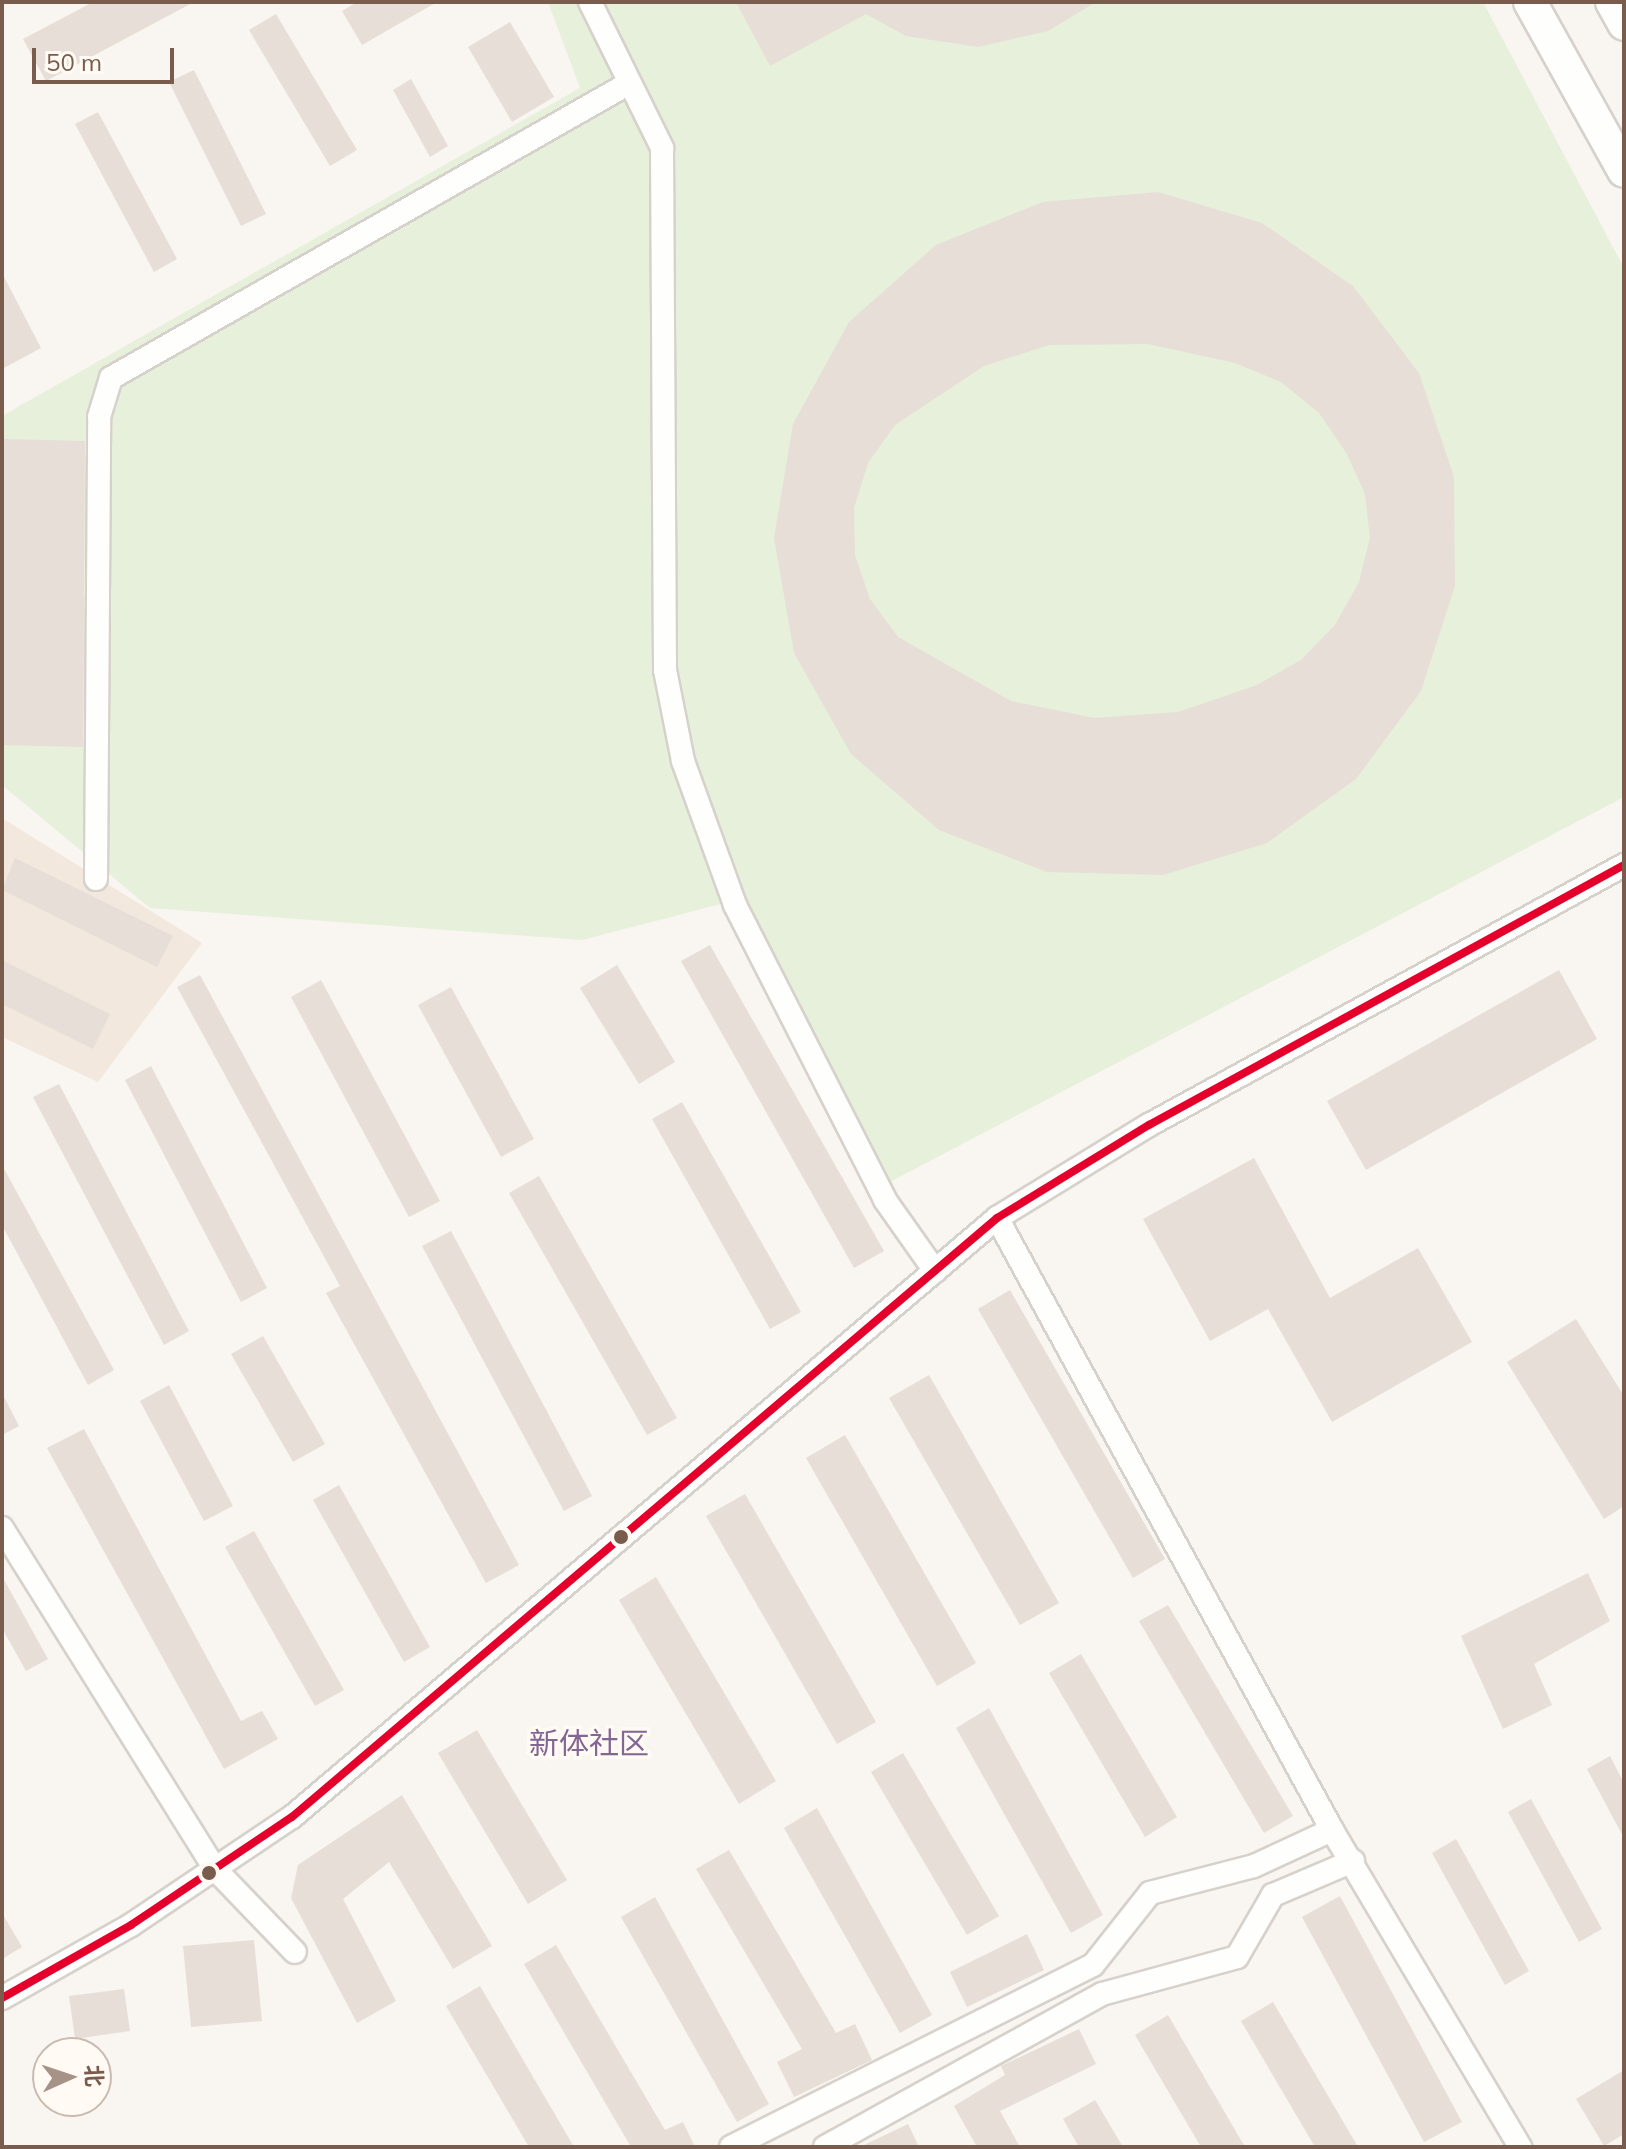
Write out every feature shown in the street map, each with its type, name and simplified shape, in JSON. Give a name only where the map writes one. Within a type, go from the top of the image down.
[{"type":"main road","points":[[1530,2],[1624,171]]},
{"type":"main road","points":[[1612,2],[1624,24]]},
{"type":"street","points":[[590,2],[626,85],[662,148],[665,670],[683,761],[735,905],[885,1200],[935,1271]]},
{"type":"street","points":[[96,879],[99,417],[111,378],[626,85]]},
{"type":"street","points":[[2,1998],[215,1869],[292,1817],[997,1218],[1149,1125],[1624,865]]},
{"type":"street","points":[[997,1218],[1332,1830],[1520,2147]]},
{"type":"street","points":[[2,1528],[215,1869],[295,1952]]},
{"type":"street","points":[[731,2147],[1093,1965],[1150,1893],[1254,1866],[1332,1830]]},
{"type":"street","points":[[825,2147],[1102,1994],[1237,1957],[1273,1895],[1353,1861]]},
{"type":"shaded area","points":[[2,818],[202,943],[98,1082],[2,1037]]},
{"type":"green space","points":[[548,2],[1483,2],[1624,268],[1624,797],[888,1183],[721,904],[582,940],[150,908],[2,785],[2,416],[580,88]]},
{"type":"building","points":[[93,2],[194,2],[46,81],[23,39]]},
{"type":"building","points":[[357,2],[437,2],[362,45],[342,11]]},
{"type":"building","points":[[736,2],[1096,2],[1048,31],[978,47],[906,36],[866,14],[770,66]]},
{"type":"building","points":[[276,14],[357,150],[330,166],[249,30]]},
{"type":"building","points":[[510,22],[554,97],[512,122],[468,47]]},
{"type":"building","points":[[194,70],[266,214],[241,226],[169,82]]},
{"type":"building","points":[[411,79],[448,146],[430,157],[393,90]]},
{"type":"building","points":[[98,112],[177,259],[154,272],[75,124]]},
{"type":"building","points":[[1158,192],[1262,223],[1353,286],[1419,373],[1454,477],[1455,586],[1421,691],[1356,779],[1267,843],[1163,875],[1047,872],[939,830],[851,754],[794,653],[774,538],[793,424],[849,322],[936,245],[1043,202]],"holes":[[[1148,344],[1235,363],[1281,382],[1319,413],[1347,454],[1365,494],[1370,538],[1359,582],[1335,625],[1301,660],[1257,685],[1178,712],[1094,718],[1011,701],[898,637],[870,599],[855,555],[854,508],[868,463],[895,425],[984,366],[1049,345]]]},
{"type":"building","points":[[2,273],[41,348],[2,369]]},
{"type":"building","points":[[2,439],[85,441],[83,747],[2,745]]},
{"type":"building","points":[[15,858],[173,936],[157,967],[2,890]]},
{"type":"building","points":[[710,945],[884,1251],[854,1268],[681,961]]},
{"type":"building","points":[[2,960],[110,1014],[93,1049],[2,1004]]},
{"type":"building","points":[[617,965],[675,1062],[639,1084],[580,988]]},
{"type":"building","points":[[1559,970],[1597,1039],[1366,1170],[1327,1101]]},
{"type":"building","points":[[200,975],[519,1565],[486,1583],[326,1293],[340,1286],[177,987]]},
{"type":"building","points":[[321,980],[440,1201],[409,1217],[291,997]]},
{"type":"building","points":[[451,987],[534,1139],[501,1157],[418,1005]]},
{"type":"building","points":[[151,1066],[267,1288],[241,1302],[125,1080]]},
{"type":"building","points":[[59,1084],[189,1331],[164,1345],[33,1097]]},
{"type":"building","points":[[682,1102],[801,1312],[770,1329],[652,1119]]},
{"type":"building","points":[[1254,1158],[1330,1298],[1418,1248],[1472,1342],[1332,1422],[1268,1309],[1210,1341],[1143,1219]]},
{"type":"building","points":[[2,1165],[114,1370],[88,1385],[2,1225]]},
{"type":"building","points":[[539,1176],[677,1418],[647,1435],[509,1193]]},
{"type":"building","points":[[451,1231],[592,1496],[564,1511],[422,1246]]},
{"type":"building","points":[[1010,1290],[1165,1559],[1133,1578],[978,1309]]},
{"type":"building","points":[[1576,1319],[1624,1396],[1624,1506],[1604,1519],[1507,1362]]},
{"type":"building","points":[[263,1336],[325,1444],[293,1462],[231,1354]]},
{"type":"building","points":[[929,1375],[1059,1603],[1020,1625],[889,1398]]},
{"type":"building","points":[[169,1385],[233,1506],[204,1521],[140,1401]]},
{"type":"building","points":[[2,1393],[19,1426],[2,1435]]},
{"type":"building","points":[[84,1429],[241,1721],[262,1711],[278,1739],[224,1769],[47,1448]]},
{"type":"building","points":[[845,1435],[976,1663],[937,1686],[806,1458]]},
{"type":"building","points":[[339,1485],[430,1647],[404,1662],[313,1500]]},
{"type":"building","points":[[745,1494],[876,1722],[837,1744],[706,1516]]},
{"type":"building","points":[[254,1531],[344,1690],[315,1706],[225,1547]]},
{"type":"building","points":[[1588,1573],[1610,1621],[1534,1664],[1552,1705],[1503,1729],[1461,1636]]},
{"type":"building","points":[[2,1576],[48,1659],[26,1671],[2,1628]]},
{"type":"building","points":[[656,1577],[776,1781],[739,1804],[619,1600]]},
{"type":"building","points":[[1168,1605],[1293,1816],[1264,1833],[1139,1621]]},
{"type":"building","points":[[1081,1654],[1177,1817],[1145,1837],[1049,1673]]},
{"type":"building","points":[[989,1708],[1103,1915],[1071,1933],[956,1728]]},
{"type":"building","points":[[477,1730],[567,1880],[528,1904],[438,1753]]},
{"type":"building","points":[[903,1753],[999,1916],[967,1935],[871,1772]]},
{"type":"building","points":[[1610,1756],[1624,1783],[1624,1838],[1587,1769]]},
{"type":"building","points":[[402,1795],[492,1946],[453,1969],[389,1862],[343,1899],[396,2001],[357,2023],[291,1898],[298,1865]]},
{"type":"building","points":[[1531,1799],[1602,1929],[1579,1942],[1508,1812]]},
{"type":"building","points":[[817,1808],[932,2015],[900,2033],[784,1828]]},
{"type":"building","points":[[1456,1839],[1529,1971],[1505,1985],[1432,1853]]},
{"type":"building","points":[[729,1850],[836,2033],[855,2024],[872,2060],[794,2097],[777,2062],[802,2049],[696,1869]]},
{"type":"building","points":[[1340,1896],[1462,2122],[1424,2142],[1302,1917]]},
{"type":"building","points":[[655,1897],[769,2104],[737,2122],[621,1917]]},
{"type":"building","points":[[2,1913],[22,1947],[2,1959]]},
{"type":"building","points":[[1027,1934],[1044,1970],[967,2007],[950,1972]]},
{"type":"building","points":[[254,1940],[262,2021],[191,2027],[183,1946]]},
{"type":"building","points":[[556,1945],[665,2130],[683,2122],[695,2147],[631,2147],[524,1964]]},
{"type":"building","points":[[480,1986],[574,2147],[529,2147],[446,2006]]},
{"type":"building","points":[[124,1989],[130,2031],[75,2037],[69,1996]]},
{"type":"building","points":[[1273,2002],[1358,2147],[1315,2147],[1241,2021]]},
{"type":"building","points":[[1168,2015],[1245,2147],[1201,2147],[1135,2035]]},
{"type":"building","points":[[1079,2029],[1096,2064],[1000,2111],[1020,2147],[977,2147],[954,2106],[1005,2075],[1001,2066]]},
{"type":"building","points":[[1624,2070],[1624,2134],[1604,2146],[1576,2099]]},
{"type":"building","points":[[1095,2100],[1123,2147],[1079,2147],[1063,2119]]},
{"type":"building","points":[[908,2124],[919,2147],[860,2147]]},
{"type":"transit line","points":[[2,1998],[131,1925],[292,1817],[997,1218],[1149,1125],[1624,865]]},
{"type":"district","name":"新体社区","points":[[589,1743]]}]
